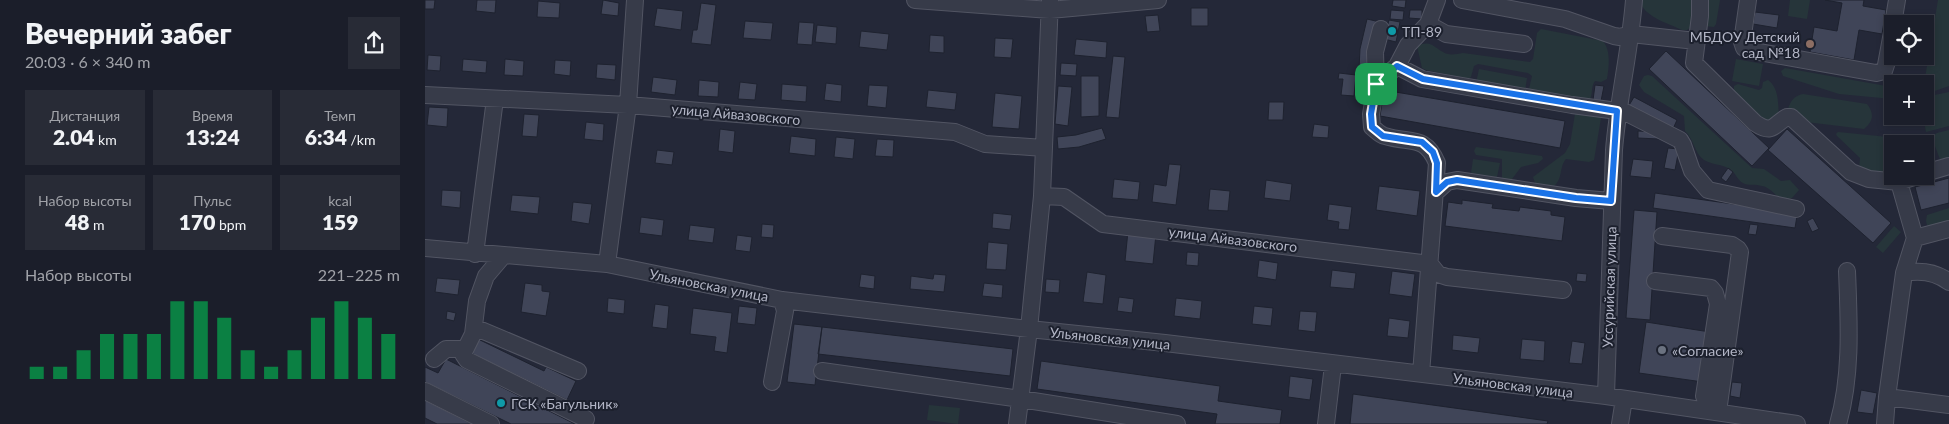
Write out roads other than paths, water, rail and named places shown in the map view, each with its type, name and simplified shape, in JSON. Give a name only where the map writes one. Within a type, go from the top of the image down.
[{"type":"street","points":[[607,264],[628,105],[635,0]]},
{"type":"street","points":[[915,0],[1050,5],[1158,0]]},
{"type":"street","points":[[1376,84],[1397,66],[1408,45],[1428,24],[1437,0]]},
{"type":"street","points":[[1462,0],[1565,19],[1614,36],[1620,37],[1631,34],[1696,41]]},
{"type":"street","name":"Уссурийская улица","points":[[1606,396],[1611,201],[1617,111],[1631,34],[1634,0]]},
{"type":"street","points":[[1700,0],[1700,16],[1694,63],[1755,123],[1763,128],[1770,129],[1776,127],[1787,116],[1791,116],[1851,172],[1860,177],[1884,180]]},
{"type":"street","points":[[1748,0],[1742,42],[1744,48],[1748,50],[1877,73],[1884,71],[1886,65]]},
{"type":"street","points":[[1895,15],[1897,0]]},
{"type":"street","points":[[1017,424],[1043,196],[1050,5]]},
{"type":"street","points":[[1428,24],[1445,34],[1525,44]]},
{"type":"street","points":[[1381,29],[1375,52],[1376,84],[1371,114],[1372,127],[1383,136],[1422,142],[1433,152],[1437,163],[1421,374]]},
{"type":"street","points":[[1397,66],[1423,79],[1627,112],[1679,140],[1683,145],[1692,171],[1708,190],[1796,209]]},
{"type":"street","name":"улица Айвазовского","points":[[425,95],[628,105],[955,132],[985,144],[1044,148]]},
{"type":"street","points":[[475,254],[495,99]]},
{"type":"street","points":[[1934,170],[1949,166]]},
{"type":"street","points":[[1436,192],[1447,182],[1457,180],[1576,198],[1611,201]]},
{"type":"street","points":[[1885,424],[1904,273],[1915,238],[1900,185]]},
{"type":"street","name":"улица Айвазовского","points":[[1043,196],[1064,197],[1103,224],[1430,264]]},
{"type":"street","points":[[1915,238],[1949,229]]},
{"type":"street","points":[[1655,281],[1711,288],[1715,293],[1718,304],[1704,396],[1707,403],[1719,412],[1740,252],[1735,246],[1662,236]]},
{"type":"street","name":"Ульяновская улица","points":[[425,248],[475,254],[607,264],[782,300],[1165,343],[1623,398],[1797,424]]},
{"type":"street","points":[[503,256],[486,276],[477,301],[473,334],[463,354],[467,360],[586,419]]},
{"type":"street","points":[[1430,264],[1438,274],[1447,277],[1563,290]]},
{"type":"street","points":[[1838,424],[1842,411],[1849,347],[1847,271]]},
{"type":"street","points":[[1904,273],[1923,271],[1943,277],[1949,282]]},
{"type":"street","points":[[772,382],[785,311],[782,300]]},
{"type":"street","points":[[474,327],[578,372]]},
{"type":"street","points":[[434,359],[446,349],[465,349]]},
{"type":"street","points":[[1326,424],[1333,364]]},
{"type":"street","points":[[821,371],[1021,399],[1177,424]]},
{"type":"street","points":[[425,391],[491,424]]},
{"type":"street","points":[[1887,397],[1949,405]]},
{"type":"street","points":[[1620,424],[1623,398]]},
{"type":"street","points":[[1021,399],[1028,422],[1031,424]]},
{"type":"place","name":"ТП-89","points":[[1392,31]]},
{"type":"place","name":"МБДОУ Детский сад №18","points":[[1810,44]]},
{"type":"place","name":"«Согласие»","points":[[1662,350]]},
{"type":"place","name":"ГСК «Багульник»","points":[[501,403]]}]
